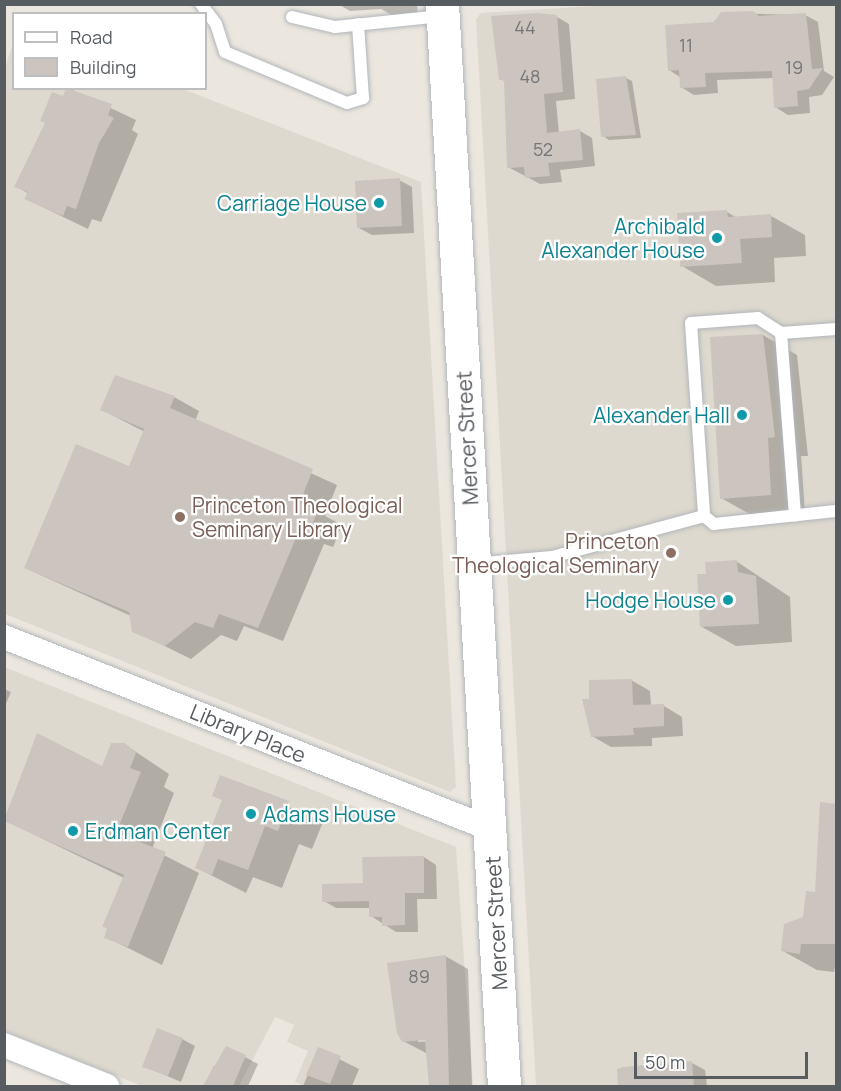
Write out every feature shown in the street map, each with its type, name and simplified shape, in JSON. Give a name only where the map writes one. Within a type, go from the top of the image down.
[{"type":"main road","name":"Mercer Street","points":[[442,10],[491,829],[504,1086]]},
{"type":"street","name":"Library Place","points":[[4,637],[491,829]]},
{"type":"street","points":[[4,1045],[107,1086]]},
{"type":"lane","points":[[201,4],[216,24],[225,52],[347,103],[363,98],[358,24]]},
{"type":"lane","points":[[292,16],[335,27],[442,10]]},
{"type":"lane","points":[[837,329],[781,333],[758,318],[691,323],[704,516],[714,524],[837,511]]},
{"type":"lane","points":[[781,333],[795,515]]},
{"type":"lane","points":[[474,564],[552,557],[704,516]]},
{"type":"shaded area","name":"Princeton Theological Seminary","points":[[612,5],[836,5],[836,1086],[536,1086],[476,19],[481,13]]},
{"type":"shaded area","name":"Princeton Theological Seminary","points":[[12,47],[12,90],[186,90],[421,182],[456,787],[450,792],[5,614],[4,70]]},
{"type":"shaded area","points":[[4,667],[456,847],[473,1086],[305,1086],[295,1082],[308,1051],[287,1042],[294,1025],[275,1017],[239,1086],[142,1086],[5,1031]]},
{"type":"building","points":[[753,11],[759,16],[806,13],[812,69],[823,68],[809,89],[797,91],[798,106],[774,108],[772,71],[705,73],[706,87],[680,88],[679,70],[668,71],[665,25],[714,22],[721,12]]},
{"type":"building","points":[[537,13],[557,15],[563,92],[544,94],[547,133],[580,129],[583,160],[548,163],[550,176],[525,178],[524,167],[507,168],[504,80],[499,80],[491,16]]},
{"type":"building","points":[[626,76],[636,135],[601,137],[596,79]]},
{"type":"building","points":[[65,90],[72,90],[112,104],[108,115],[114,118],[99,143],[76,209],[67,206],[63,216],[24,199],[28,192],[14,187],[45,123],[40,121],[52,92],[63,96]]},
{"type":"building","name":"Carriage House","points":[[400,178],[402,226],[357,228],[355,181]]},
{"type":"building","name":"Archibald Alexander House","points":[[727,210],[728,217],[771,214],[772,237],[740,239],[742,263],[680,267],[677,213]]},
{"type":"building","name":"Alexander Hall","points":[[763,334],[775,437],[768,438],[771,495],[720,499],[710,337]]},
{"type":"building","name":"Princeton Theological Seminary Library","points":[[115,375],[175,396],[170,408],[313,469],[300,502],[318,510],[308,535],[299,531],[258,628],[219,614],[213,628],[195,622],[165,646],[132,632],[129,612],[24,568],[76,444],[129,466],[144,429],[100,410]]},
{"type":"building","name":"Hodge House","points":[[737,560],[738,572],[756,576],[759,624],[700,627],[697,574],[706,574],[705,562]]},
{"type":"building","points":[[632,679],[633,705],[664,704],[664,726],[633,728],[634,735],[591,737],[582,699],[589,699],[589,680]]},
{"type":"building","name":"Erdman Center","points":[[37,733],[102,766],[111,743],[125,743],[136,753],[130,768],[141,772],[116,833],[166,852],[128,947],[104,938],[107,928],[102,927],[124,875],[4,821]]},
{"type":"building","name":"Adams House","points":[[220,775],[289,801],[278,831],[265,826],[248,870],[218,859],[212,875],[195,868],[222,800],[212,796]]},
{"type":"building","points":[[820,802],[837,804],[837,944],[801,944],[800,954],[781,951],[784,924],[803,917],[806,891],[815,892]]},
{"type":"building","points":[[424,856],[424,893],[405,893],[405,925],[382,926],[382,917],[369,917],[369,901],[322,902],[322,884],[363,883],[362,857]]},
{"type":"building","points":[[446,955],[449,1086],[429,1086],[425,1040],[402,1042],[397,1033],[387,963]]},
{"type":"building","points":[[157,1028],[183,1038],[168,1076],[142,1067]]},
{"type":"building","points":[[226,1046],[246,1055],[233,1086],[203,1086]]},
{"type":"building","points":[[318,1047],[341,1056],[330,1084],[306,1075]]},
{"type":"building","points":[[692,1061],[694,1086],[618,1086],[617,1069]]},
{"type":"place","name":"Carriage House","points":[[379,203]]},
{"type":"place","name":"Archibald Alexander House","points":[[717,238]]},
{"type":"place","name":"Alexander Hall","points":[[742,415]]},
{"type":"place","name":"Princeton Theological Seminary Library","points":[[180,517]]},
{"type":"place","name":"Princeton Theological Seminary","points":[[671,553]]},
{"type":"place","name":"Hodge House","points":[[728,600]]},
{"type":"place","name":"Adams House","points":[[251,814]]},
{"type":"place","name":"Erdman Center","points":[[73,831]]}]
